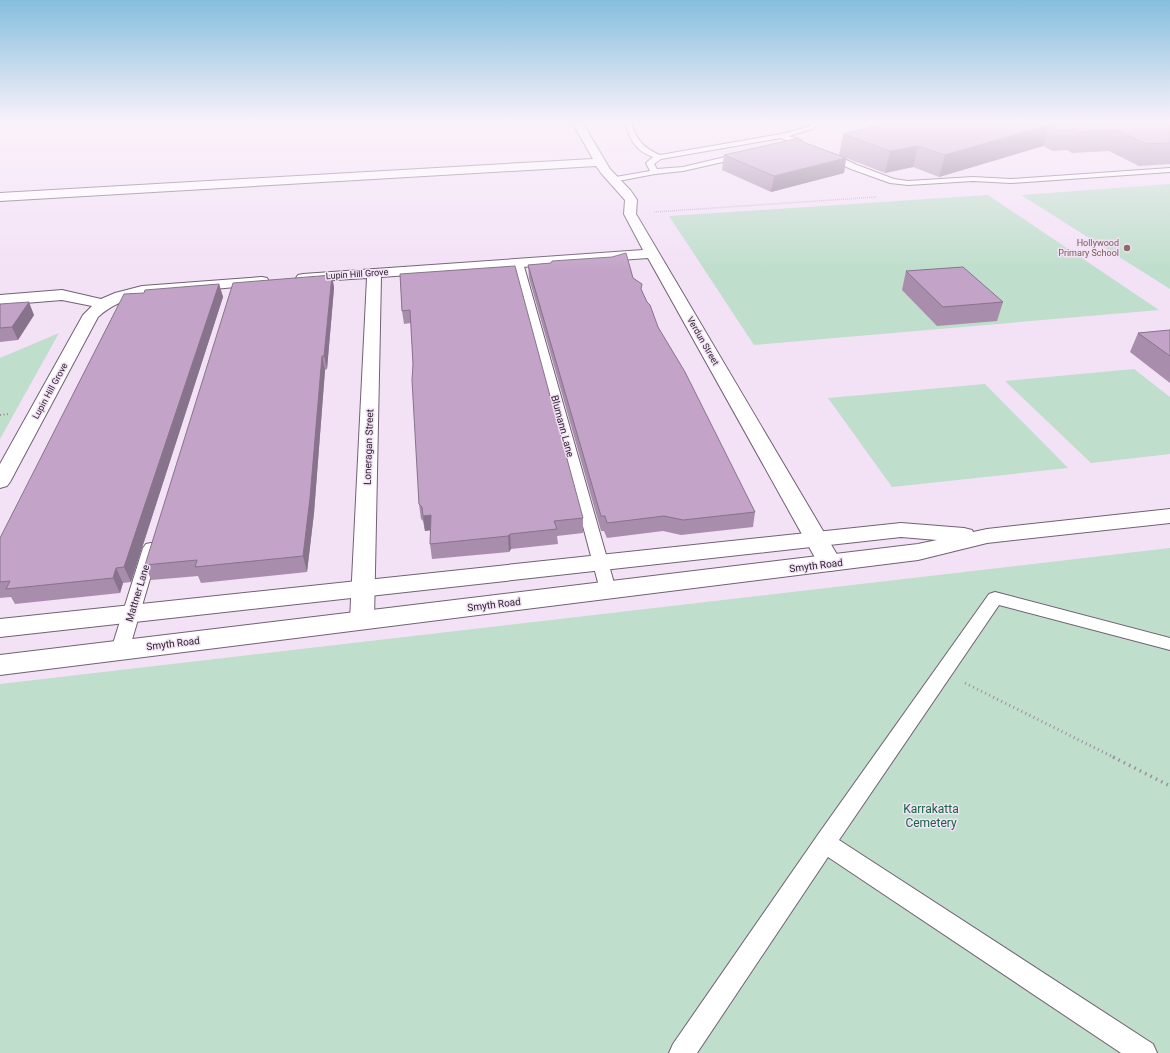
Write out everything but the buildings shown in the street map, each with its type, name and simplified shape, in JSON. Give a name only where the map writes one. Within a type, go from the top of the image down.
[{"type":"street","points":[[0,197],[443,171]]},
{"type":"street","name":"Verdun Street","points":[[607,171],[613,180],[628,194],[631,200],[630,214],[830,563]]},
{"type":"street","name":"Lupin Hill Grove","points":[[0,482],[91,315],[103,304],[120,296],[142,291],[232,288],[284,280],[652,253]]},
{"type":"street","name":"Loneragan Street","points":[[362,620],[374,273]]},
{"type":"street","points":[[0,300],[62,295],[103,304]]},
{"type":"street","name":"Smyth Road","points":[[0,665],[918,552],[987,536],[1170,516]]},
{"type":"street","name":"Smyth Road","points":[[0,628],[901,530],[987,536]]},
{"type":"lane","points":[[613,180],[663,171]]},
{"type":"lane","points":[[865,171],[892,181],[908,183],[973,179],[1011,181],[1154,171]]},
{"type":"lane","name":"Blumann Lane","points":[[518,263],[608,590]]},
{"type":"lane","name":"Mattner Lane","points":[[120,650],[155,534]]},
{"type":"lane","points":[[682,1053],[824,843],[995,598],[1170,644]]},
{"type":"lane","points":[[824,843],[1144,1053]]},
{"type":"path","points":[[943,672],[1170,786]]},
{"type":"green space","name":"Hollywood Primary School","points":[[1170,184],[1170,289],[1021,195]]},
{"type":"green space","points":[[988,195],[1159,310],[754,345],[669,216]]},
{"type":"green space","points":[[59,333],[0,439],[0,358]]},
{"type":"green space","points":[[1134,369],[1170,397],[1170,454],[1091,463],[1005,381]]},
{"type":"green space","points":[[985,384],[1068,468],[892,487],[828,398]]},
{"type":"green space","name":"Karrakatta Cemetery","points":[[1170,548],[1170,1053],[0,1053],[0,684]]},
{"type":"place","name":"Hollywood Primary School","points":[[1127,248]]}]
